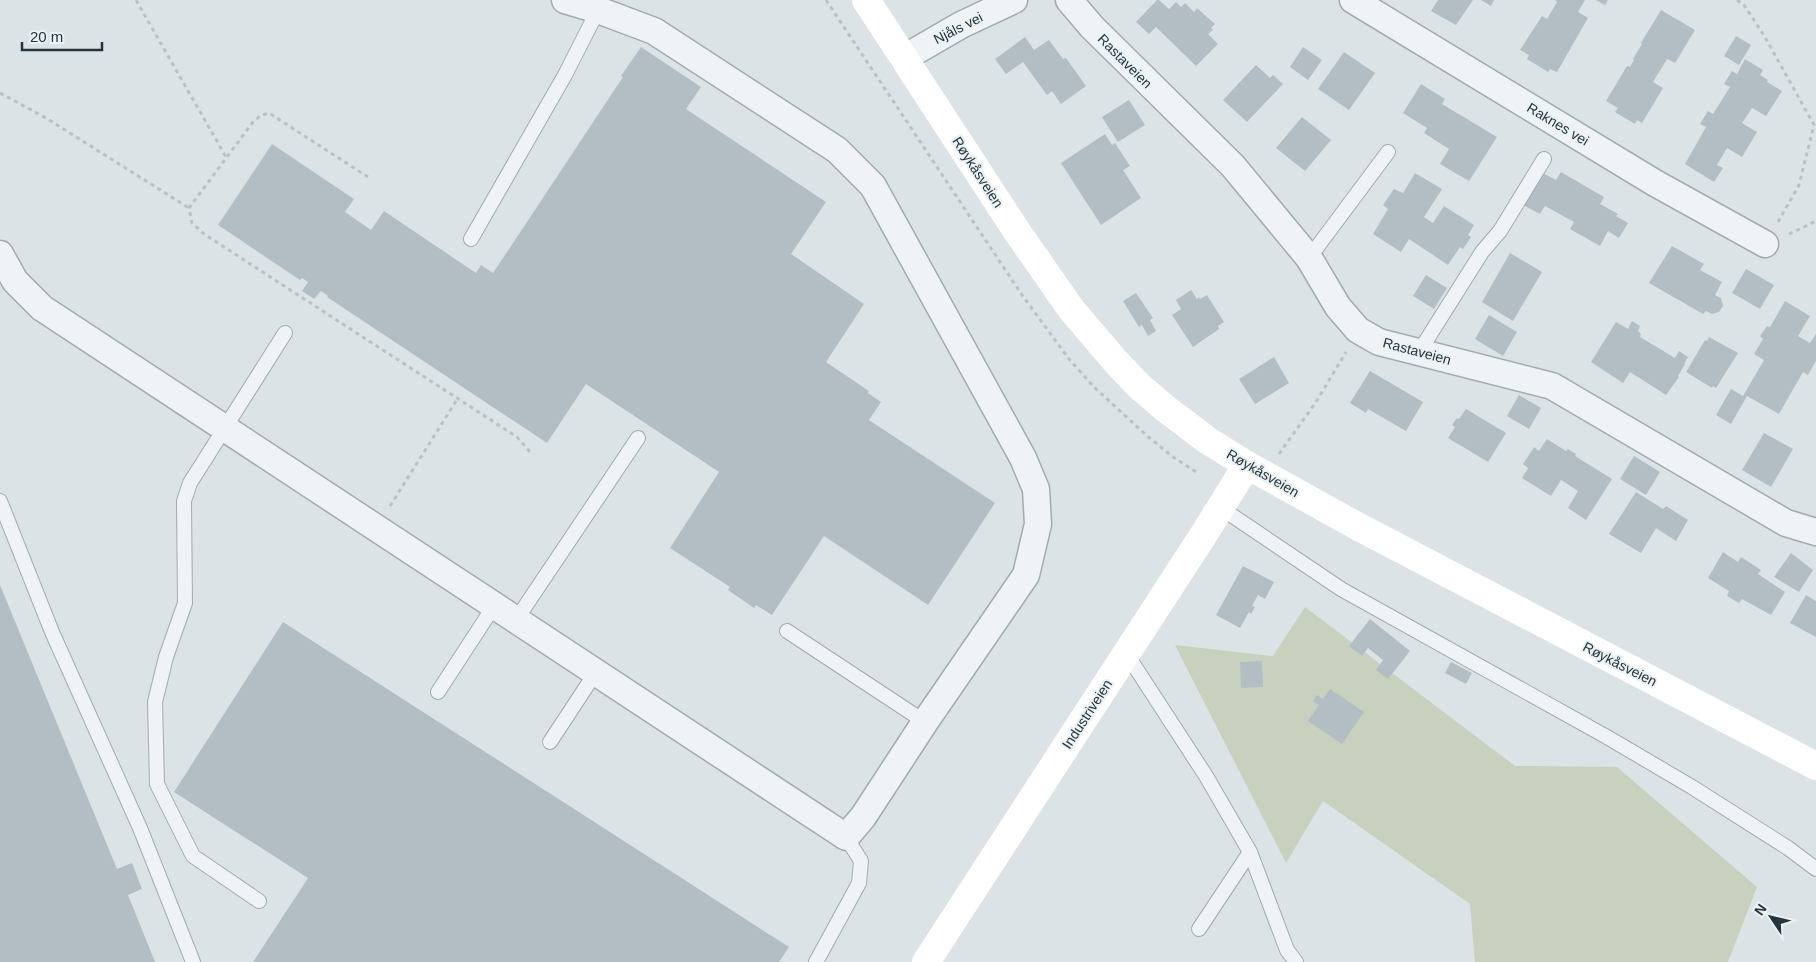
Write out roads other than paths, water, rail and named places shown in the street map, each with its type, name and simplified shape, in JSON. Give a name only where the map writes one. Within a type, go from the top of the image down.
[{"type":"main road","name":"Røykåsveien","points":[[866,0],[1034,256],[1071,308],[1095,338],[1139,386],[1166,409],[1207,440],[1256,470],[1409,554],[1816,766]]},
{"type":"main road","name":"Industriveien","points":[[926,962],[1221,508],[1256,470]]},
{"type":"street","points":[[0,254],[16,281],[42,308],[846,837],[863,818],[925,722],[1026,575],[1038,524],[1036,489],[1023,458],[873,186],[837,150],[654,31],[565,0]]},
{"type":"street","name":"Njåls vei","points":[[904,58],[961,25],[1014,0]]},
{"type":"street","name":"Rastaveien","points":[[1069,0],[1092,27],[1233,166],[1309,258],[1338,307],[1358,330],[1379,342],[1552,386],[1786,523],[1816,532]]},
{"type":"street","name":"Raknes vei","points":[[1353,0],[1656,183],[1765,244]]},
{"type":"lane","points":[[471,239],[565,75],[598,10]]},
{"type":"lane","points":[[1309,258],[1388,152]]},
{"type":"lane","points":[[1419,352],[1482,252],[1500,231],[1544,159]]},
{"type":"lane","points":[[259,901],[193,856],[157,784],[155,702],[166,657],[185,603],[184,501],[190,483],[285,333]]},
{"type":"lane","points":[[516,620],[638,438]]},
{"type":"lane","points":[[0,501],[52,632],[140,828],[194,962]]},
{"type":"lane","points":[[1221,508],[1341,589],[1607,737],[1700,792],[1788,848],[1816,869]]},
{"type":"lane","points":[[438,692],[494,606]]},
{"type":"lane","points":[[787,631],[925,722]]},
{"type":"lane","points":[[1126,653],[1206,776],[1250,852],[1287,950],[1296,962]]},
{"type":"lane","points":[[550,742],[596,672]]},
{"type":"lane","points":[[816,962],[859,883],[861,860],[846,837]]},
{"type":"lane","points":[[1199,929],[1250,852]]}]
